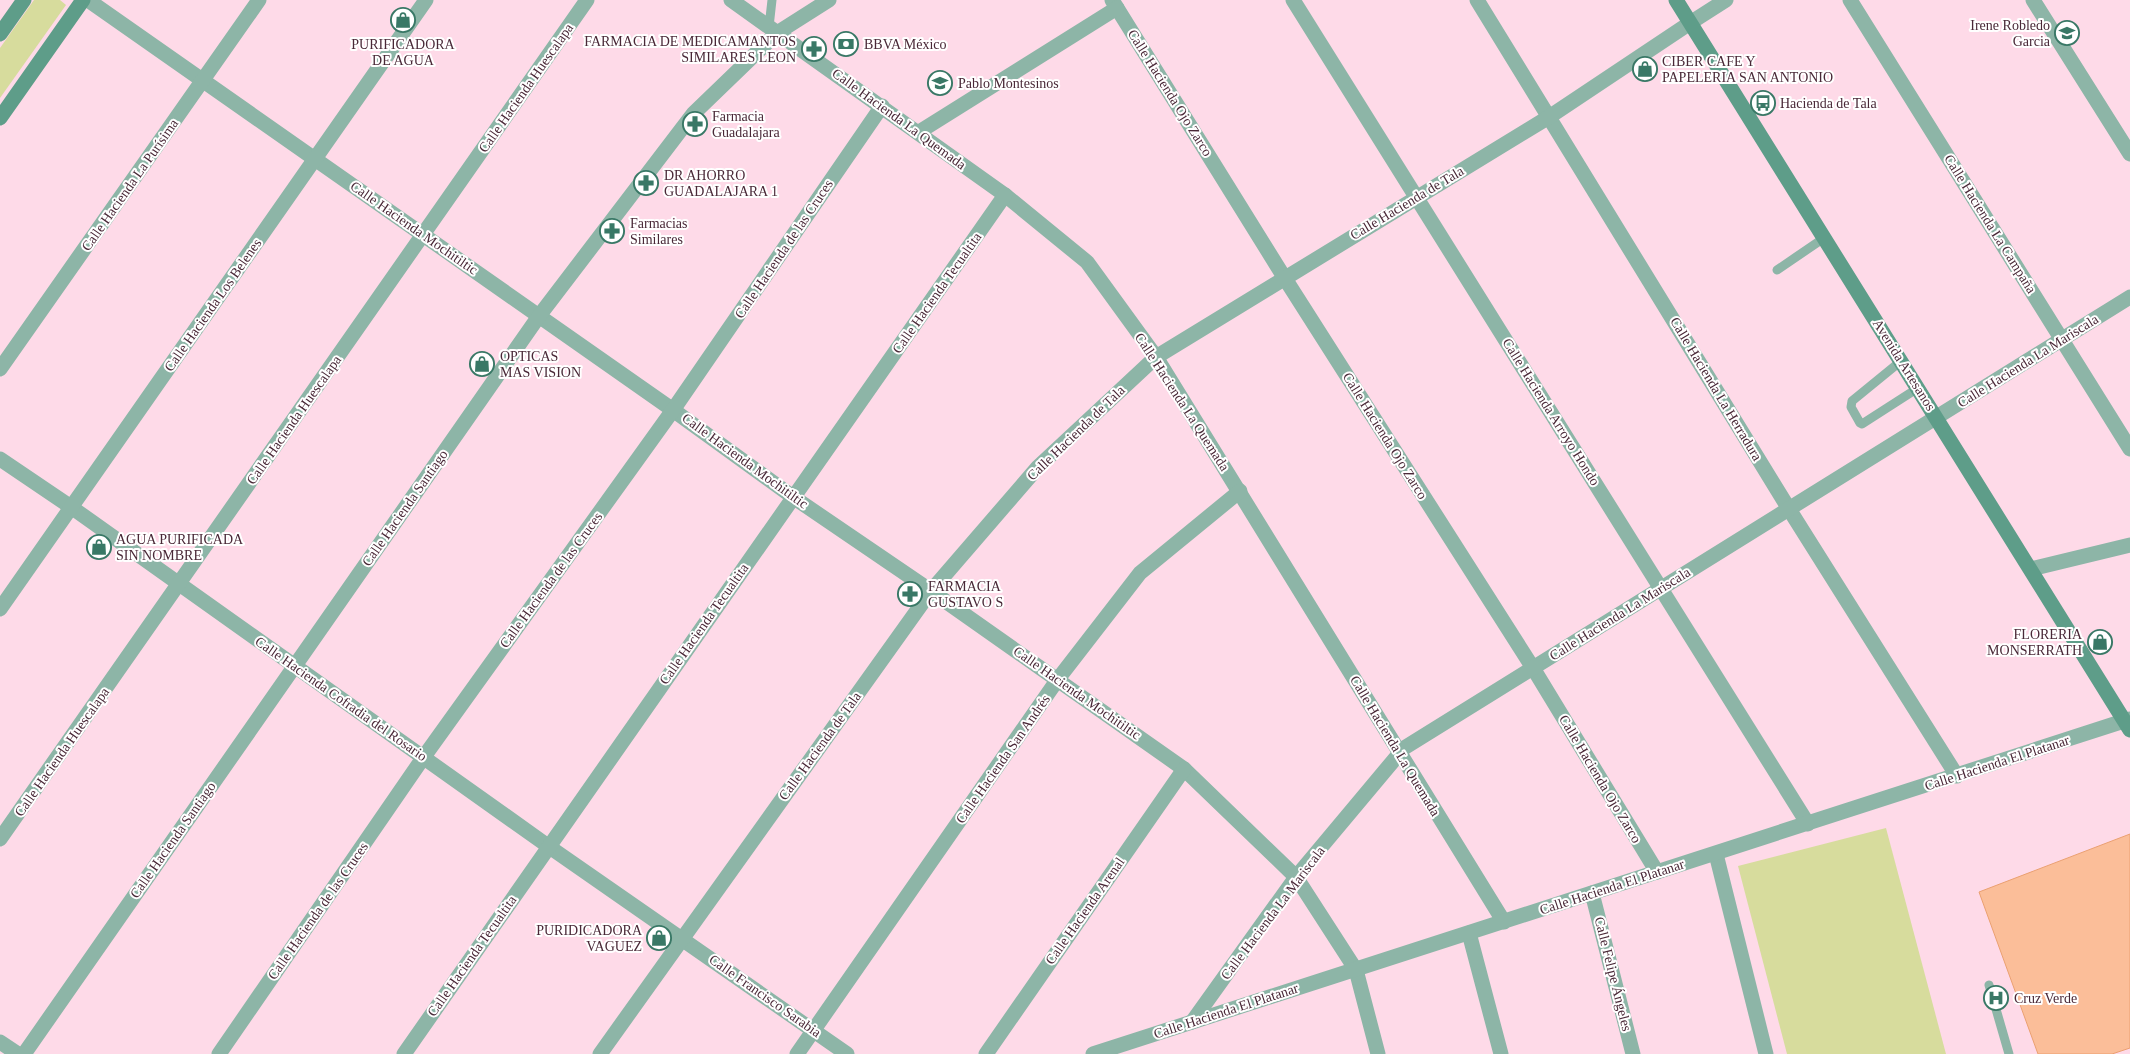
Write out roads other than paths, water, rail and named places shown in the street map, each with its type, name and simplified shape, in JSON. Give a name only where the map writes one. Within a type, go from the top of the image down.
[{"type":"main road","points":[[0,34],[24,0]]},
{"type":"main road","points":[[0,118],[83,0]]},
{"type":"main road","name":"Avenida Artesanos","points":[[1676,0],[2128,724]]},
{"type":"street","name":"Calle Hacienda Mochitiltic","points":[[88,0],[674,410],[793,497],[1058,679],[1184,769],[1296,876],[1356,970],[1378,1054]]},
{"type":"street","name":"Calle Hacienda La Purísima","points":[[0,369],[259,0]]},
{"type":"street","name":"Calle Hacienda Los Belenes","points":[[0,609],[426,0]]},
{"type":"street","name":"Calle Hacienda Huescalapa","points":[[0,839],[587,0]]},
{"type":"street","name":"Calle Hacienda La Quemada","points":[[731,0],[1006,195],[1087,262],[1156,357],[1504,922]]},
{"type":"street","name":"Calle Hacienda Santiago","points":[[24,1054],[539,316],[693,114],[773,30],[829,0]]},
{"type":"street","name":"Calle Hacienda Arroyo Hondo","points":[[1293,0],[1808,824]]},
{"type":"street","name":"Calle Hacienda La Herradura","points":[[1477,0],[1790,509],[1957,776]]},
{"type":"street","name":"Calle Hacienda de Tala","points":[[600,1054],[931,591],[1038,467],[1156,357],[1284,277],[1549,117],[1726,0]]},
{"type":"street","name":"Calle Hacienda La Campaña","points":[[1850,0],[2130,449]]},
{"type":"street","points":[[2033,0],[2130,154]]},
{"type":"street","points":[[919,132],[1115,4]]},
{"type":"street","name":"Calle Hacienda Ojo Zarco","points":[[1115,4],[1284,277],[1533,668],[1657,872]]},
{"type":"street","name":"Calle Hacienda de las Cruces","points":[[219,1054],[424,758],[674,410],[882,106]]},
{"type":"street","name":"Calle Hacienda Tecualtita","points":[[404,1054],[1006,195]]},
{"type":"street","name":"Calle Hacienda La Mariscala","points":[[1192,1022],[1296,876],[1404,748],[2130,297]]},
{"type":"street","name":"Calle Hacienda Cofradia del Rosario","points":[[0,459],[71,507],[548,846],[683,939]]},
{"type":"street","name":"Calle Hacienda San Andrés","points":[[796,1054],[1058,679],[1140,573],[1240,491]]},
{"type":"street","points":[[2031,569],[2130,545]]},
{"type":"street","name":"Calle Hacienda El Platanar","points":[[1093,1054],[1957,776],[2128,724]]},
{"type":"street","name":"Calle Hacienda Arenal","points":[[986,1054],[1184,769]]},
{"type":"street","points":[[1716,854],[1766,1054]]},
{"type":"street","name":"Calle Felipe Ángeles","points":[[1592,893],[1633,1054]]},
{"type":"street","points":[[1469,933],[1502,1054]]},
{"type":"street","name":"Calle Francisco Sarabia","points":[[683,939],[847,1054]]},
{"type":"street","points":[[0,1042],[18,1054]]},
{"type":"lane","points":[[772,0],[773,30]]},
{"type":"lane","points":[[1777,270],[1824,238]]},
{"type":"lane","points":[[1901,361],[1852,401],[1851,407],[1860,423],[1862,424],[1918,388]]},
{"type":"lane","points":[[1989,985],[2009,1054]]},
{"type":"place","name":"PURIFICADORA DE AGUA","points":[[403,20]]},
{"type":"place","name":"Irene Robledo Garcia","points":[[2067,33]]},
{"type":"place","name":"BBVA México","points":[[846,44]]},
{"type":"place","name":"FARMACIA DE MEDICAMANTOS SIMILARES LEON","points":[[814,49]]},
{"type":"place","name":"CIBER CAFE Y PAPELERIA SAN ANTONIO","points":[[1645,69]]},
{"type":"place","name":"Pablo Montesinos","points":[[940,83]]},
{"type":"place","name":"Hacienda de Tala","points":[[1763,103]]},
{"type":"place","name":"Farmacia Guadalajara","points":[[695,124]]},
{"type":"place","name":"DR AHORRO GUADALAJARA 1","points":[[646,183]]},
{"type":"place","name":"Farmacias Similares","points":[[612,231]]},
{"type":"place","name":"OPTICAS MAS VISION","points":[[482,364]]},
{"type":"place","name":"AGUA PURIFICADA SIN NOMBRE","points":[[99,547]]},
{"type":"place","name":"FARMACIA GUSTAVO S","points":[[910,594]]},
{"type":"place","name":"FLORERIA MONSERRATH","points":[[2100,642]]},
{"type":"place","name":"PURIDICADORA VAGUEZ","points":[[659,938]]},
{"type":"place","name":"Cruz Verde","points":[[1996,998]]}]
